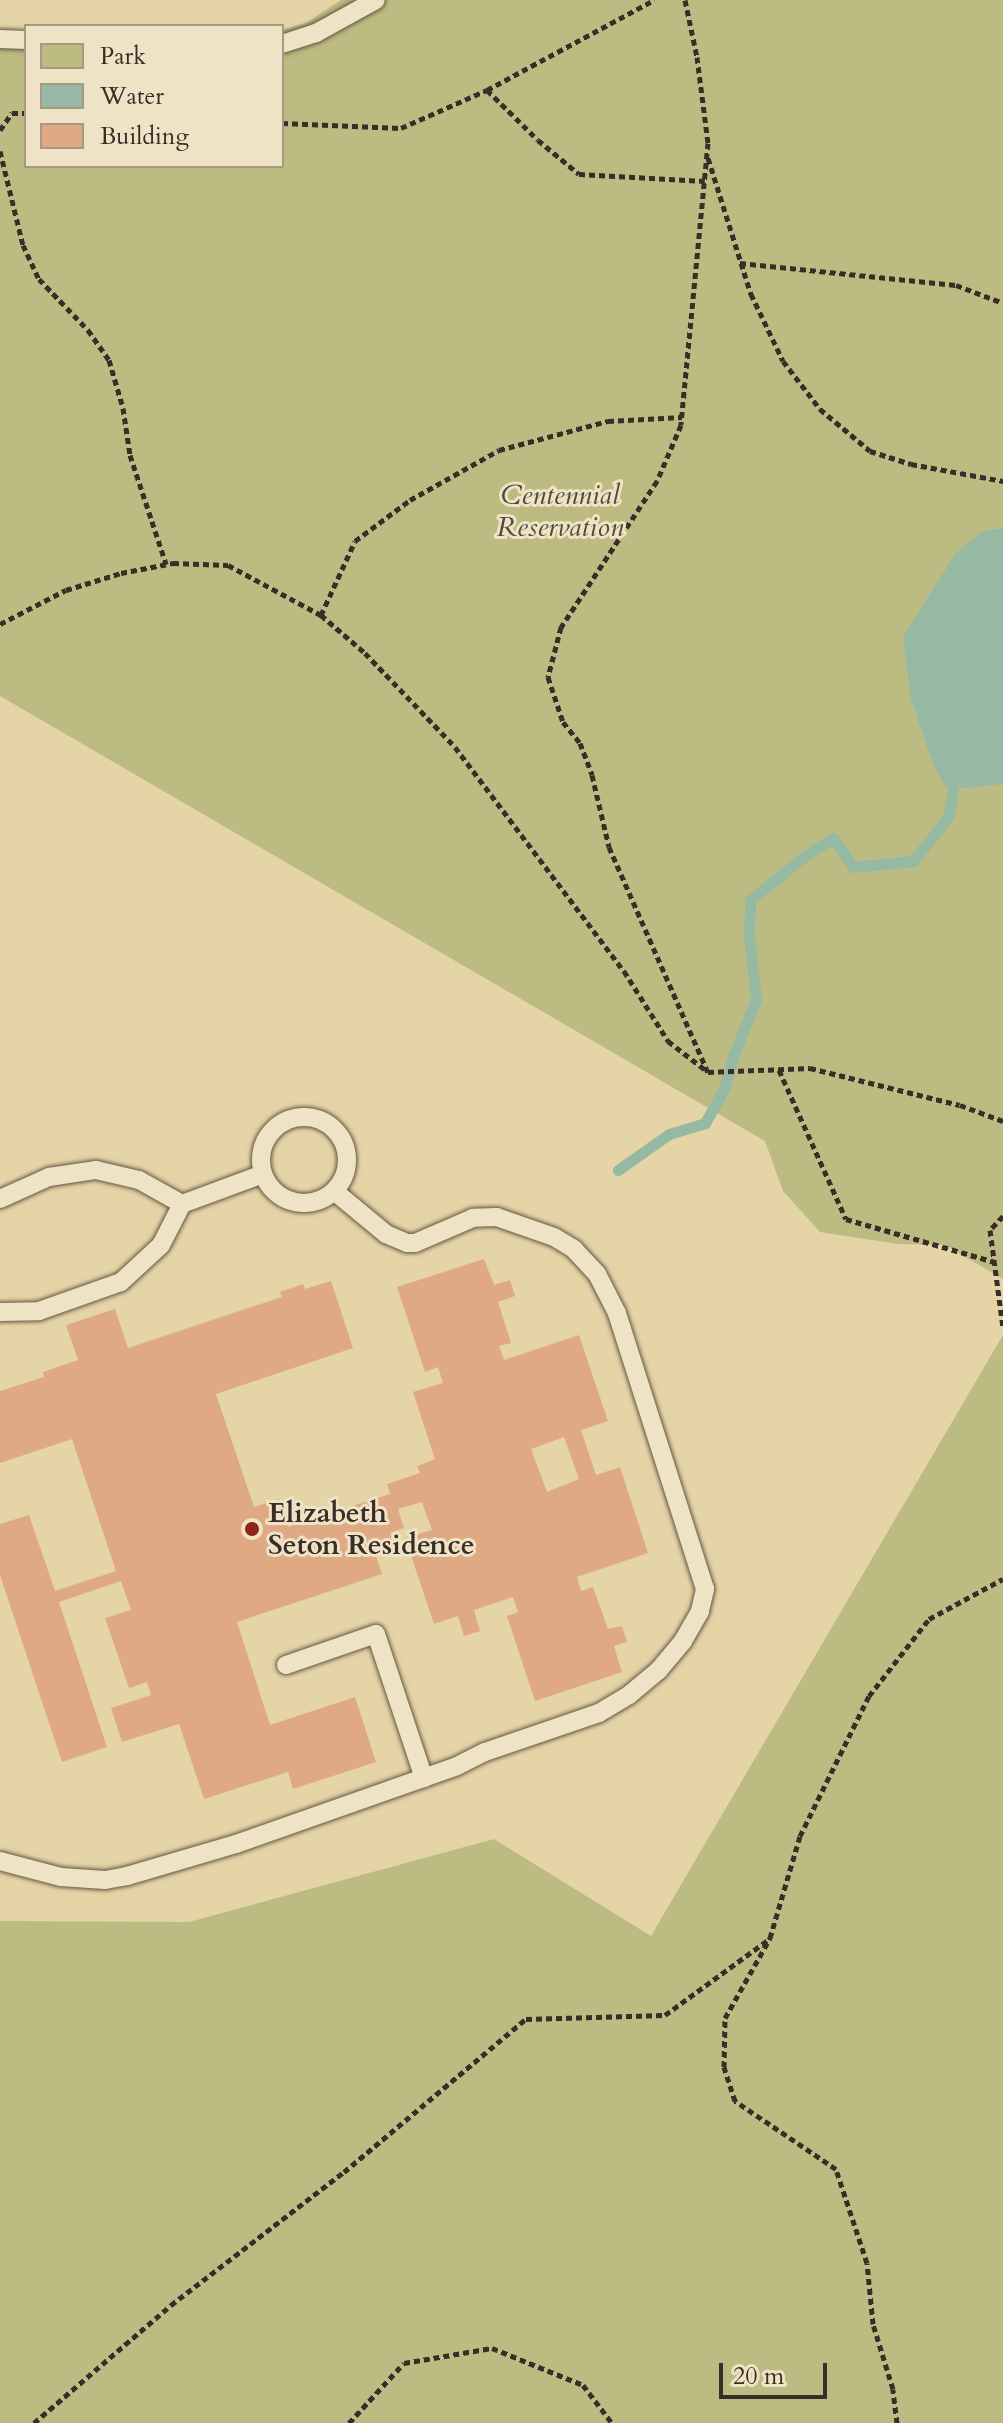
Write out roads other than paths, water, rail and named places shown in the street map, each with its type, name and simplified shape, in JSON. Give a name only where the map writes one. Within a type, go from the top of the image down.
[{"type":"lane","points":[[284,43],[316,33],[376,0]]},
{"type":"lane","points":[[0,39],[24,40]]},
{"type":"lane","points":[[293,1119],[319,1120],[339,1136],[345,1147],[345,1172],[334,1191],[313,1203],[294,1203],[278,1195],[263,1174],[262,1148],[269,1134],[293,1119]]},
{"type":"lane","points":[[0,1199],[49,1177],[96,1170],[139,1180],[182,1204]]},
{"type":"lane","points":[[0,1312],[39,1311],[121,1282],[148,1261],[161,1245],[182,1204],[263,1174]]},
{"type":"lane","points":[[0,1861],[61,1877],[105,1880],[127,1876],[236,1844],[424,1778],[485,1752],[599,1713],[629,1695],[658,1671],[683,1641],[700,1611],[705,1589],[617,1313],[597,1274],[574,1249],[554,1237],[497,1217],[473,1218],[407,1243],[386,1234],[334,1191]]},
{"type":"lane","points":[[286,1665],[376,1634],[424,1778]]},
{"type":"water","points":[[1003,528],[1003,784],[967,788],[945,786],[934,767],[911,699],[903,637],[956,553],[983,531]]},
{"type":"waterway","points":[[618,1170],[669,1134],[705,1123],[724,1089],[756,999],[749,935],[750,900],[833,838],[853,867],[913,861],[949,816],[953,787]]},
{"type":"place","name":"Elizabeth Seton Residence","points":[[252,1529]]},
{"type":"park label","name":"Centennial Reservation","points":[[560,511]]}]
